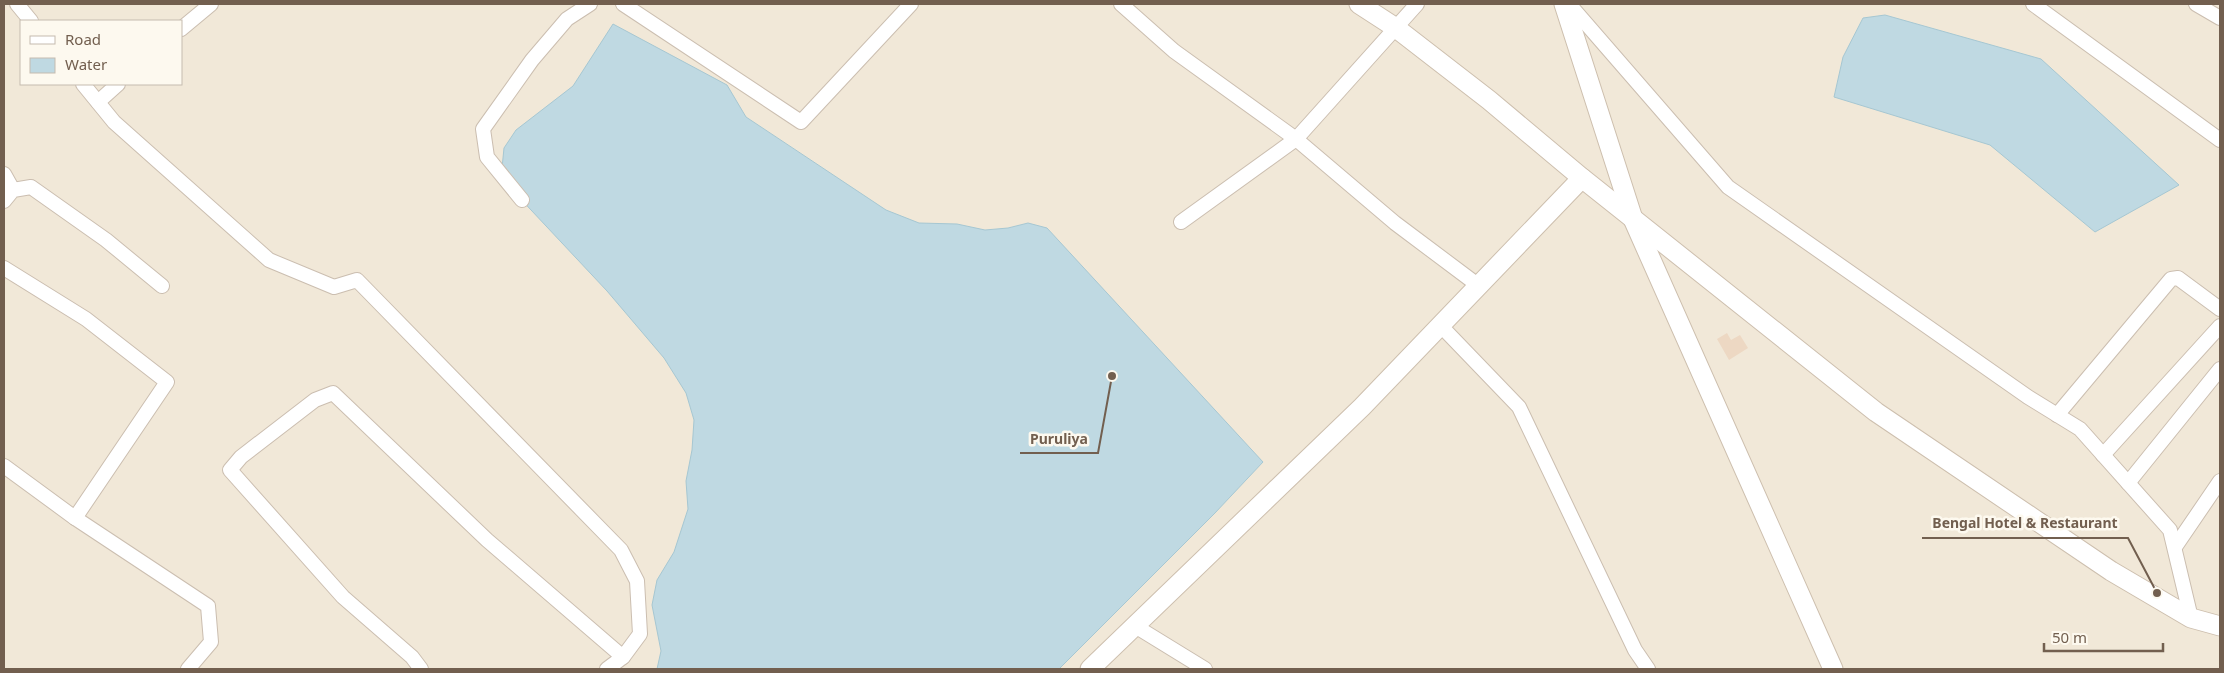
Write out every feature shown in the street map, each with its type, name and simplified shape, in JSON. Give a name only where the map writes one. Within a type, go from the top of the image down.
[{"type":"street","points":[[17,4],[30,20]]},
{"type":"street","points":[[182,28],[211,4]]},
{"type":"street","points":[[522,200],[487,157],[483,129],[532,60],[567,19],[590,4]]},
{"type":"street","points":[[623,4],[801,122],[911,4]]},
{"type":"street","points":[[1121,4],[1174,51],[1296,139],[1395,223],[1479,286]]},
{"type":"street","points":[[1359,4],[1396,28],[1489,100],[1582,178],[1876,412],[2111,571],[2191,618],[2220,626]]},
{"type":"street","points":[[1181,222],[1296,139],[1417,4]]},
{"type":"street","points":[[1564,4],[1633,219],[1833,669]]},
{"type":"street","points":[[1569,4],[1728,187],[2028,398],[2080,429],[2170,530],[2191,618]]},
{"type":"street","points":[[2034,4],[2220,140]]},
{"type":"street","points":[[2196,4],[2220,18]]},
{"type":"street","points":[[84,85],[114,122],[269,260],[334,287],[356,280],[621,550],[637,581],[640,634],[623,657],[608,669]]},
{"type":"street","points":[[98,102],[117,85]]},
{"type":"street","points":[[4,174],[13,190]]},
{"type":"street","points":[[1090,669],[1362,407],[1582,178]]},
{"type":"street","points":[[4,201],[13,190],[31,187],[106,240],[162,286]]},
{"type":"street","points":[[4,268],[86,319],[167,382],[75,518]]},
{"type":"street","points":[[2057,415],[2171,279],[2178,278],[2220,309]]},
{"type":"street","points":[[1441,326],[1519,407],[1635,650],[1648,669]]},
{"type":"street","points":[[2103,455],[2220,326]]},
{"type":"street","points":[[2128,483],[2220,368]]},
{"type":"street","points":[[421,669],[412,657],[343,597],[230,470],[241,457],[315,400],[333,393],[488,540],[623,657]]},
{"type":"street","points":[[4,466],[75,518],[208,606],[211,642],[188,669]]},
{"type":"street","points":[[2174,547],[2220,481]]},
{"type":"street","points":[[1135,626],[1205,669]]},
{"type":"shaded area","points":[[4,4],[2220,4],[2220,669],[4,669]]},
{"type":"water","points":[[1885,15],[2041,59],[2179,185],[2095,232],[1990,145],[1834,97],[1843,57],[1863,18]]},
{"type":"water","points":[[613,24],[727,85],[746,117],[886,210],[919,223],[957,224],[985,230],[1008,228],[1028,223],[1047,228],[1263,462],[1215,513],[1059,669],[657,669],[661,651],[652,605],[657,580],[674,552],[688,509],[686,481],[692,450],[694,420],[686,393],[664,358],[607,291],[501,178],[504,148],[516,130],[573,86]]},
{"type":"building","points":[[1727,333],[1731,340],[1740,335],[1748,348],[1729,360],[1717,339]]},
{"type":"place","name":"Puruliya","points":[[1112,376]]},
{"type":"place","name":"Bengal Hotel & Restaurant","points":[[2157,593]]}]
